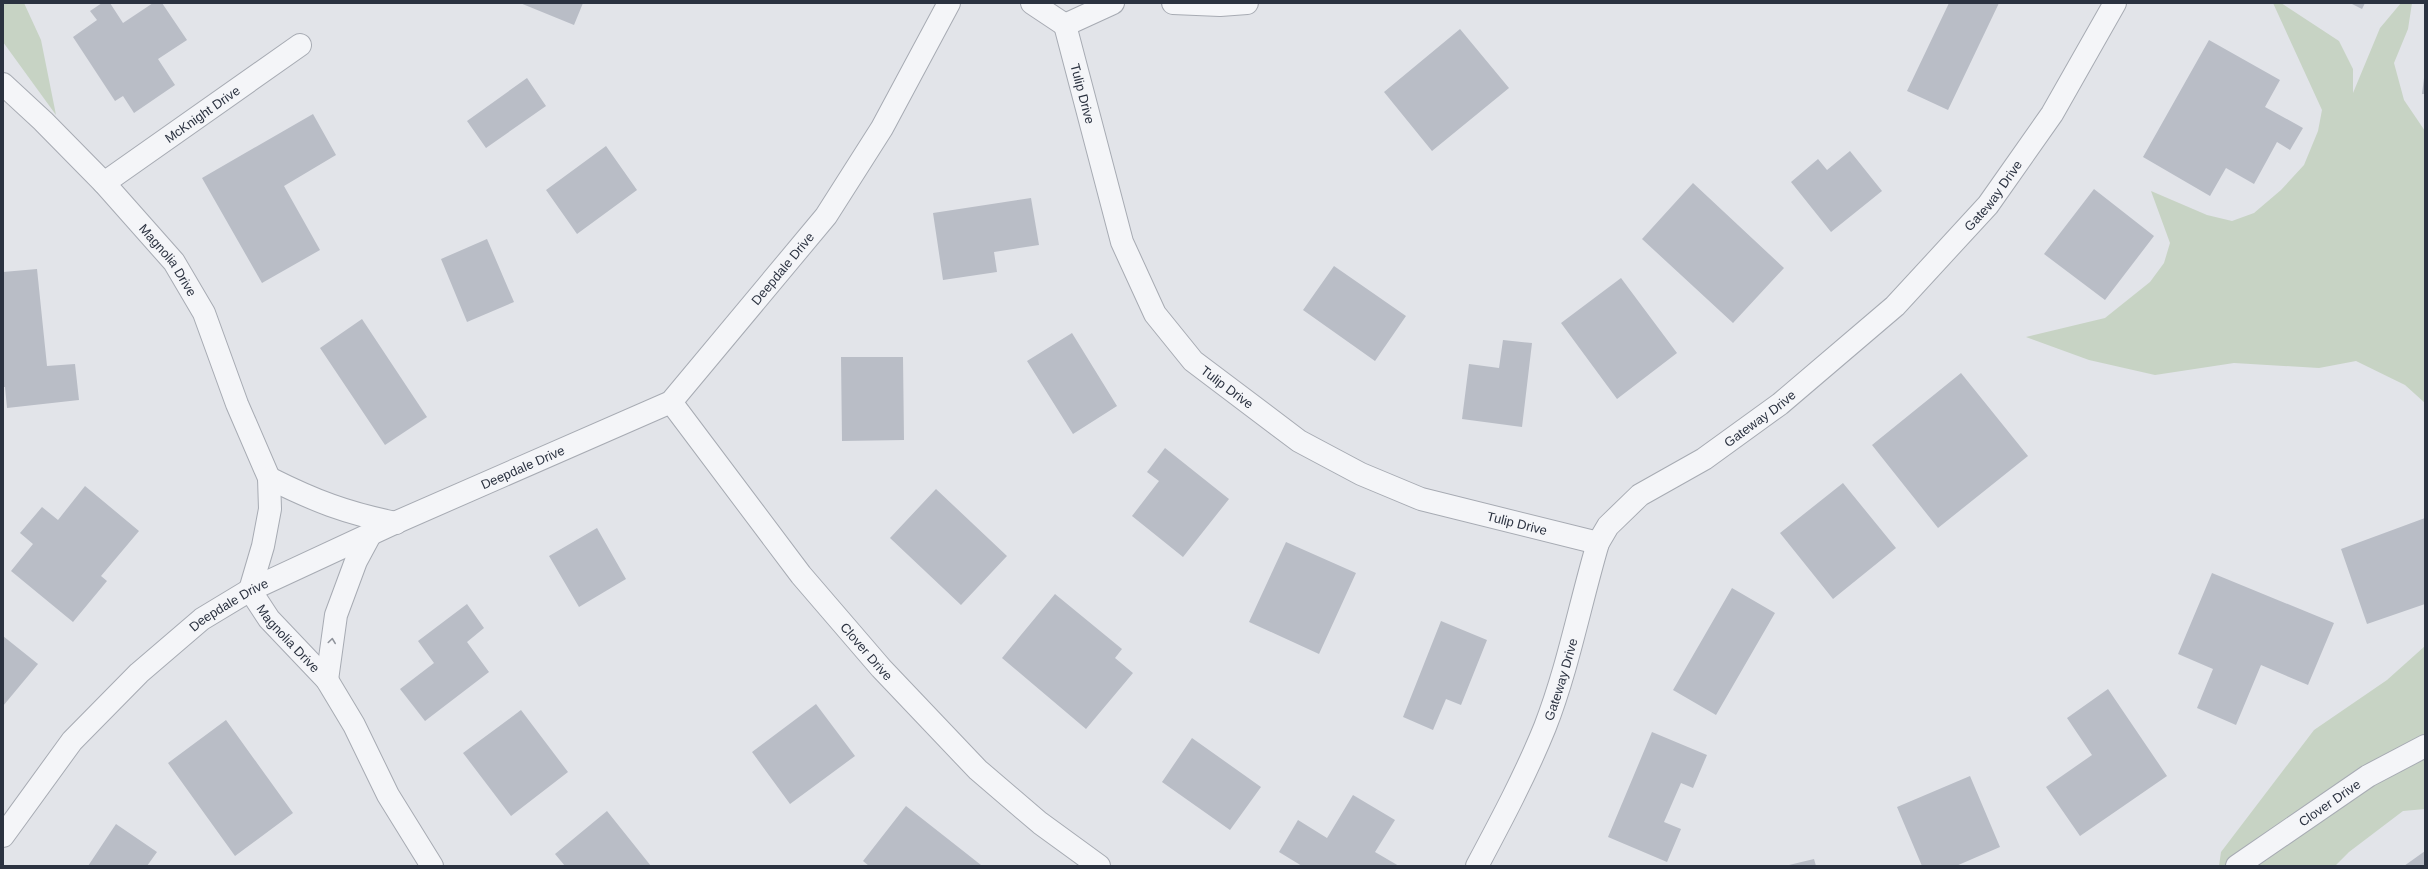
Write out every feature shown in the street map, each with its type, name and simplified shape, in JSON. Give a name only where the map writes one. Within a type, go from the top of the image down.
[{"type":"street","name":"Deepdale Drive","points":[[3,836],[72,740],[139,673],[202,619],[250,590],[396,523],[671,402],[826,216],[882,128],[949,3]]},
{"type":"street","points":[[1032,3],[1064,25],[1113,3]]},
{"type":"street","points":[[1173,3],[1220,5],[1247,3]]},
{"type":"street","name":"Gateway Drive","points":[[1478,866],[1504,816],[1545,726],[1566,663],[1598,543],[1622,511],[1640,495],[1704,459],[1780,404],[1895,306],[1988,205],[2052,114],[2115,3]]},
{"type":"street","name":"Tulip Drive","points":[[1064,25],[1122,242],[1155,314],[1193,361],[1299,441],[1361,474],[1421,499],[1598,543]]},
{"type":"street","name":"McKnight Drive","points":[[104,183],[300,45]]},
{"type":"street","name":"Magnolia Drive","points":[[3,84],[43,120],[104,183],[174,262],[204,313],[237,404],[269,478],[270,509],[263,546],[250,590],[269,619],[327,680],[354,725],[388,795],[432,866]]},
{"type":"street","name":"Clover Drive","points":[[671,402],[801,575],[881,668],[978,770],[1040,823],[1099,866]]},
{"type":"street","points":[[269,478],[316,501],[340,510],[396,523]]},
{"type":"street","name":"Magnolia Drive","points":[[327,680],[336,615],[356,561],[370,535]]},
{"type":"street","name":"Clover Drive","points":[[2238,866],[2368,776],[2425,746]]},
{"type":"green space","points":[[3,3],[24,3],[41,40],[56,115],[3,42]]},
{"type":"green space","points":[[2273,3],[2281,3],[2339,41],[2353,69],[2353,93],[2380,28],[2401,3],[2412,3],[2408,29],[2394,63],[2404,100],[2425,131],[2425,403],[2405,385],[2356,361],[2319,368],[2234,363],[2155,375],[2089,360],[2026,337],[2105,318],[2150,282],[2164,263],[2170,243],[2151,191],[2207,215],[2232,221],[2254,213],[2281,190],[2304,165],[2318,131],[2322,110]]},
{"type":"green space","points":[[2425,646],[2425,809],[2403,811],[2349,852],[2335,866],[2219,866],[2221,852],[2314,730],[2387,680]]},
{"type":"building","points":[[102,3],[110,3],[123,23],[153,3],[162,3],[187,40],[158,59],[175,85],[134,113],[123,96],[115,101],[73,37],[97,20],[90,11]]},
{"type":"building","points":[[520,3],[583,3],[574,25]]},
{"type":"building","points":[[1949,3],[1999,3],[1948,110],[1907,91]]},
{"type":"building","points":[[2350,3],[2365,3],[2362,9]]},
{"type":"building","points":[[1460,29],[1509,88],[1432,151],[1384,92]]},
{"type":"building","points":[[2209,40],[2280,80],[2265,107],[2303,128],[2290,150],[2277,142],[2254,184],[2226,168],[2210,196],[2143,157]]},
{"type":"building","points":[[527,78],[546,106],[486,148],[467,121]]},
{"type":"building","points":[[2424,78],[2425,94],[2422,94]]},
{"type":"building","points":[[313,114],[336,155],[284,186],[320,250],[262,283],[202,178]]},
{"type":"building","points":[[606,146],[637,190],[577,234],[546,190]]},
{"type":"building","points":[[1850,151],[1882,191],[1831,232],[1791,182],[1818,159],[1827,170]]},
{"type":"building","points":[[1693,183],[1784,268],[1733,323],[1642,239]]},
{"type":"building","points":[[2094,189],[2154,236],[2105,300],[2044,254]]},
{"type":"building","points":[[1031,198],[1039,245],[994,252],[997,272],[943,280],[933,213]]},
{"type":"building","points":[[487,239],[514,302],[467,322],[441,259]]},
{"type":"building","points":[[1334,266],[1406,316],[1375,361],[1303,310]]},
{"type":"building","points":[[37,269],[47,366],[75,364],[79,400],[7,408],[5,387],[3,387],[3,272]]},
{"type":"building","points":[[1621,278],[1677,353],[1617,399],[1561,323]]},
{"type":"building","points":[[362,319],[427,417],[385,445],[320,348]]},
{"type":"building","points":[[1072,333],[1117,406],[1073,434],[1027,361]]},
{"type":"building","points":[[1503,340],[1532,343],[1522,427],[1462,419],[1469,364],[1499,368]]},
{"type":"building","points":[[841,357],[903,357],[904,440],[842,441]]},
{"type":"building","points":[[1961,373],[2028,456],[1938,528],[1872,445]]},
{"type":"building","points":[[1165,448],[1229,499],[1183,557],[1132,516],[1159,481],[1147,472]]},
{"type":"building","points":[[1843,483],[1896,548],[1833,599],[1780,533]]},
{"type":"building","points":[[85,486],[139,531],[101,576],[107,581],[73,622],[11,571],[33,544],[20,533],[42,507],[58,520]]},
{"type":"building","points":[[936,489],[1007,556],[961,605],[890,538]]},
{"type":"building","points":[[2425,518],[2425,604],[2367,624],[2341,549]]},
{"type":"building","points":[[597,528],[626,579],[579,607],[549,556]]},
{"type":"building","points":[[1286,542],[1356,573],[1319,654],[1249,622]]},
{"type":"building","points":[[2212,573],[2334,623],[2308,685],[2261,665],[2236,725],[2197,708],[2213,669],[2178,654]]},
{"type":"building","points":[[1732,588],[1775,613],[1716,715],[1673,690]]},
{"type":"building","points":[[1055,594],[1122,649],[1115,658],[1133,673],[1086,729],[1002,658]]},
{"type":"building","points":[[467,604],[484,628],[467,642],[489,672],[425,721],[400,689],[434,663],[418,641]]},
{"type":"building","points":[[1441,621],[1487,640],[1461,705],[1446,699],[1433,730],[1403,717]]},
{"type":"building","points":[[3,636],[38,664],[3,706]]},
{"type":"building","points":[[2108,689],[2167,776],[2080,836],[2046,787],[2092,755],[2067,718]]},
{"type":"building","points":[[816,704],[855,756],[790,804],[752,752]]},
{"type":"building","points":[[521,710],[568,772],[511,816],[463,753]]},
{"type":"building","points":[[226,720],[293,813],[235,856],[168,763]]},
{"type":"building","points":[[1652,732],[1707,755],[1693,788],[1681,783],[1664,822],[1681,829],[1667,862],[1608,837]]},
{"type":"building","points":[[1192,738],[1261,787],[1230,830],[1162,782]]},
{"type":"building","points":[[1970,776],[2000,847],[1956,866],[1922,866],[1897,807]]},
{"type":"building","points":[[1353,795],[1395,820],[1375,852],[1399,866],[1302,866],[1279,852],[1298,820],[1327,838]]},
{"type":"building","points":[[906,806],[981,865],[869,866],[863,861]]},
{"type":"building","points":[[607,811],[651,866],[565,866],[555,854]]},
{"type":"building","points":[[116,824],[157,852],[147,866],[88,866]]},
{"type":"building","points":[[2425,851],[2425,866],[2404,866]]},
{"type":"building","points":[[1814,859],[1816,866],[1789,866],[1789,865]]}]
